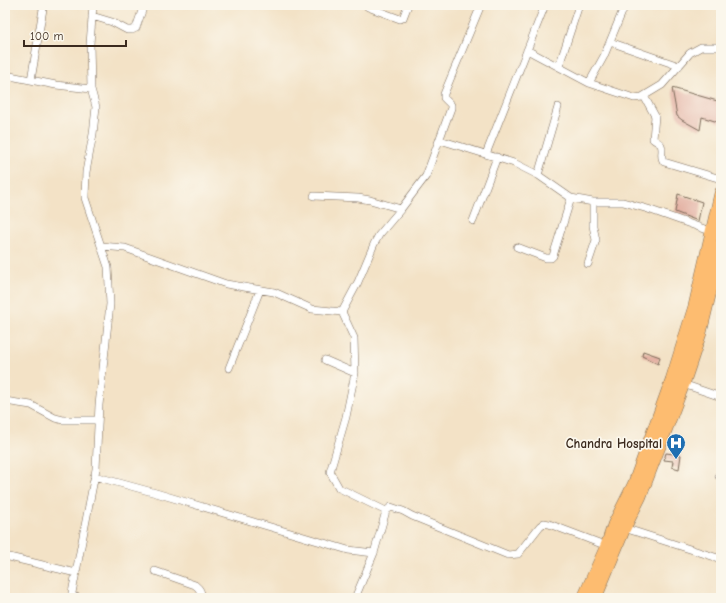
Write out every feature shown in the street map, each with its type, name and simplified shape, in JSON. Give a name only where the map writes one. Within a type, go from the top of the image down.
[{"type":"highway","points":[[584,598],[607,546],[614,525],[634,484],[672,380],[695,306],[721,193]]},
{"type":"highway","points":[[595,598],[624,528],[640,496],[683,384],[700,333],[721,246]]},
{"type":"street","points":[[31,80],[43,9],[41,5]]},
{"type":"street","points":[[71,596],[94,476],[98,420],[110,304],[108,267],[85,198],[86,172],[96,107],[90,90],[90,44],[93,5]]},
{"type":"street","points":[[92,16],[112,22],[127,30],[132,30],[136,28],[144,5]]},
{"type":"street","points":[[368,7],[400,19],[403,18],[408,5]]},
{"type":"street","points":[[342,312],[358,282],[379,235],[426,176],[451,108],[451,105],[444,98],[444,94],[481,5]]},
{"type":"street","points":[[486,154],[545,5]]},
{"type":"street","points":[[559,66],[579,5]]},
{"type":"street","points":[[589,83],[604,56],[625,5]]},
{"type":"street","points":[[610,42],[679,66]]},
{"type":"street","points":[[527,50],[589,83],[634,98],[642,98],[662,85],[690,53],[701,47],[721,47]]},
{"type":"street","points":[[5,75],[90,90]]},
{"type":"street","points":[[644,96],[654,112],[655,120],[653,139],[662,146],[661,157],[664,162],[721,179]]},
{"type":"street","points":[[538,175],[558,108]]},
{"type":"street","points":[[440,140],[514,163],[538,175],[571,198],[593,202],[623,202],[648,209],[713,232]]},
{"type":"street","points":[[473,221],[497,157]]},
{"type":"street","points":[[314,196],[358,198],[401,209]]},
{"type":"street","points":[[517,247],[546,258],[551,258],[553,256],[571,198]]},
{"type":"street","points":[[588,264],[596,240],[593,226],[593,202]]},
{"type":"street","points":[[100,246],[125,248],[226,284],[274,292],[295,300],[312,309],[342,312]]},
{"type":"street","points":[[229,368],[260,290]]},
{"type":"street","points":[[342,312],[354,338],[355,373],[346,417],[330,472],[339,488],[386,511]]},
{"type":"street","points":[[326,360],[355,373]]},
{"type":"street","points":[[683,384],[721,397]]},
{"type":"street","points":[[5,401],[31,405],[55,418],[63,420],[98,420]]},
{"type":"street","points":[[94,476],[348,550],[374,553]]},
{"type":"street","points":[[355,598],[374,553],[386,511],[391,507],[508,555],[518,554],[544,523],[607,546]]},
{"type":"street","points":[[624,528],[721,560]]},
{"type":"street","points":[[5,556],[76,573]]},
{"type":"street","points":[[155,571],[195,585],[201,592],[200,598]]},
{"type":"lane","points":[[71,596],[84,598]]},
{"type":"building","points":[[672,88],[721,102],[721,123],[702,117],[700,130],[682,120],[677,116]]},
{"type":"building","points":[[678,194],[702,202],[698,221],[675,212]]},
{"type":"building","points":[[643,351],[660,357],[658,364],[642,356]]},
{"type":"building","points":[[666,453],[681,455],[679,469],[672,467],[673,461],[664,460]]},
{"type":"place","name":"Chandra Hospital","points":[[676,460]]}]
